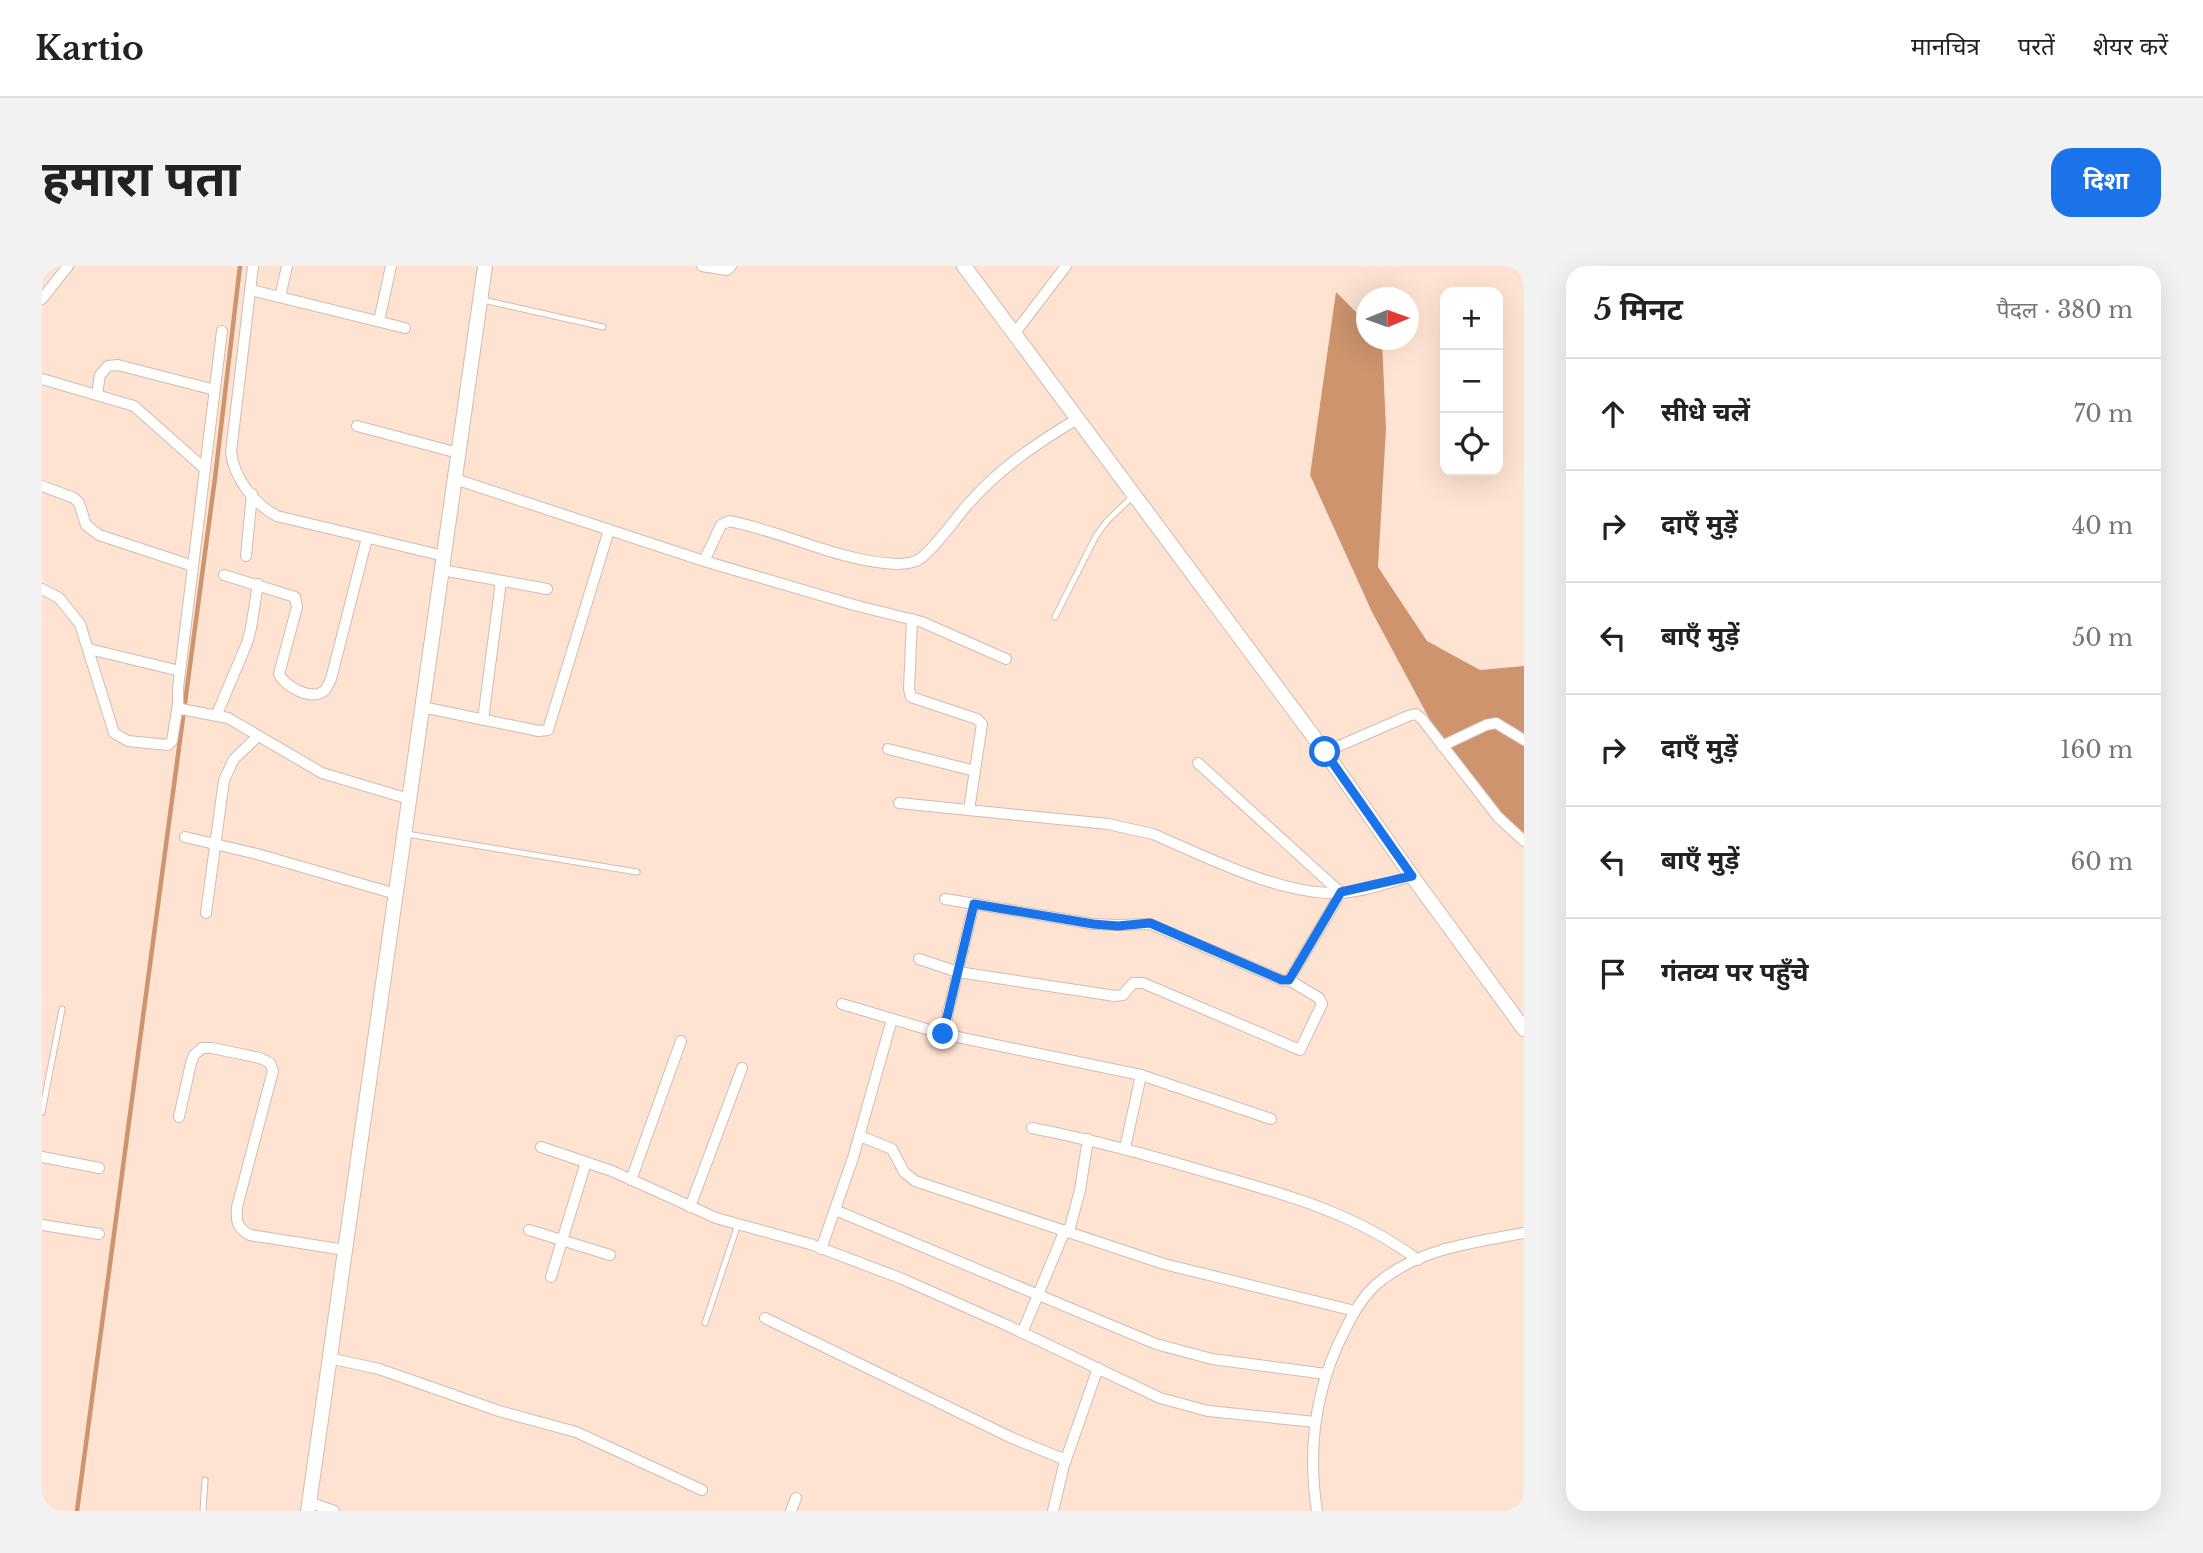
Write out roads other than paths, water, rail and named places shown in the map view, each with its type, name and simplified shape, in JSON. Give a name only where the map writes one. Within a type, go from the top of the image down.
[{"type":"street","points":[[42,299],[68,266]]},
{"type":"street","points":[[253,266],[231,452],[235,471],[261,506],[277,516],[367,538],[501,581],[547,589]]},
{"type":"street","points":[[280,297],[287,266]]},
{"type":"street","points":[[379,321],[391,266]]},
{"type":"street","points":[[334,1511],[308,1507],[485,266]]},
{"type":"street","points":[[702,266],[727,270],[731,266]]},
{"type":"street","points":[[964,266],[1325,752],[1524,1029]]},
{"type":"street","points":[[1014,334],[1066,266]]},
{"type":"street","points":[[251,290],[405,328]]},
{"type":"street","points":[[42,589],[58,598],[80,624],[114,733],[128,741],[168,746],[183,708],[180,671],[222,331]]},
{"type":"street","points":[[97,394],[100,375],[108,366],[118,365],[215,390]]},
{"type":"street","points":[[42,379],[123,401],[142,411],[205,470]]},
{"type":"street","points":[[704,561],[721,525],[729,521],[848,557],[898,564],[916,561],[931,548],[972,499],[1015,460],[1077,419]]},
{"type":"street","points":[[357,426],[458,453]]},
{"type":"street","points":[[454,479],[704,561],[936,627],[1006,659]]},
{"type":"street","points":[[42,485],[74,498],[79,503],[86,525],[99,535],[193,566]]},
{"type":"street","points":[[246,556],[252,494]]},
{"type":"street","points":[[422,708],[539,731],[548,730],[609,530]]},
{"type":"street","points":[[224,575],[291,594],[298,601],[279,670],[281,679],[293,689],[320,693],[326,690],[331,679],[367,538]]},
{"type":"street","points":[[483,720],[501,581]]},
{"type":"street","points":[[217,715],[247,643],[258,584]]},
{"type":"street","points":[[912,620],[910,695],[916,700],[980,721],[982,732],[969,810]]},
{"type":"street","points":[[89,649],[180,671]]},
{"type":"street","points":[[183,708],[217,715],[322,773],[409,799]]},
{"type":"street","points":[[1325,752],[1412,714],[1422,719],[1498,817],[1524,841]]},
{"type":"street","points":[[1442,746],[1496,723],[1524,740]]},
{"type":"street","points":[[206,913],[224,780],[229,767],[258,736]]},
{"type":"street","points":[[888,749],[975,771]]},
{"type":"street","points":[[1198,763],[1341,892]]},
{"type":"street","points":[[899,803],[1108,824],[1134,829],[1153,834],[1284,887],[1323,893],[1341,892],[1412,876]]},
{"type":"street","points":[[185,837],[396,894]]},
{"type":"street","points":[[1289,980],[1341,892]]},
{"type":"street","points":[[919,959],[958,972],[1115,996],[1123,995],[1133,983],[1143,983],[1300,1050],[1322,1004],[1319,998],[1289,980],[1282,980],[1150,923],[1100,925],[945,899]]},
{"type":"street","points":[[943,1034],[974,904]]},
{"type":"street","points":[[842,1004],[943,1034],[1141,1075],[1271,1119]]},
{"type":"street","points":[[821,1249],[860,1136],[892,1019]]},
{"type":"street","points":[[631,1180],[681,1041]]},
{"type":"street","points":[[179,1117],[191,1063],[194,1055],[202,1048],[260,1058],[270,1063],[273,1072],[271,1084],[237,1207],[236,1222],[241,1230],[250,1235],[345,1250]]},
{"type":"street","points":[[690,1207],[742,1068]]},
{"type":"street","points":[[1125,1149],[1141,1075]]},
{"type":"street","points":[[1032,1128],[1125,1149],[1321,1207],[1389,1239],[1418,1260]]},
{"type":"street","points":[[860,1136],[892,1149],[904,1172],[915,1181],[1200,1274],[1355,1311]]},
{"type":"street","points":[[1022,1333],[1067,1230],[1080,1191],[1088,1139]]},
{"type":"street","points":[[541,1147],[631,1180],[690,1207],[821,1249],[900,1278],[1160,1398],[1208,1411],[1315,1422]]},
{"type":"street","points":[[42,1157],[99,1168]]},
{"type":"street","points":[[551,1277],[586,1162]]},
{"type":"street","points":[[835,1210],[1156,1344],[1199,1356],[1326,1374]]},
{"type":"street","points":[[42,1225],[99,1234]]},
{"type":"street","points":[[529,1230],[610,1255]]},
{"type":"street","points":[[1317,1511],[1312,1472],[1319,1394],[1334,1352],[1363,1299],[1382,1279],[1418,1260],[1471,1242],[1524,1233]]},
{"type":"street","points":[[765,1318],[1013,1438],[1066,1460]]},
{"type":"street","points":[[329,1358],[379,1369],[499,1411],[576,1432],[702,1490]]},
{"type":"street","points":[[1052,1511],[1066,1460],[1098,1368]]},
{"type":"street","points":[[791,1511],[796,1497]]},
{"type":"lane","points":[[480,299],[603,327]]},
{"type":"lane","points":[[1055,617],[1096,536],[1107,521],[1134,495]]},
{"type":"lane","points":[[404,834],[637,872]]},
{"type":"lane","points":[[42,1112],[62,1009]]},
{"type":"lane","points":[[705,1323],[738,1224]]},
{"type":"lane","points":[[202,1511],[205,1480]]},
{"type":"waterway","points":[[77,1511],[215,478],[240,266]]}]
